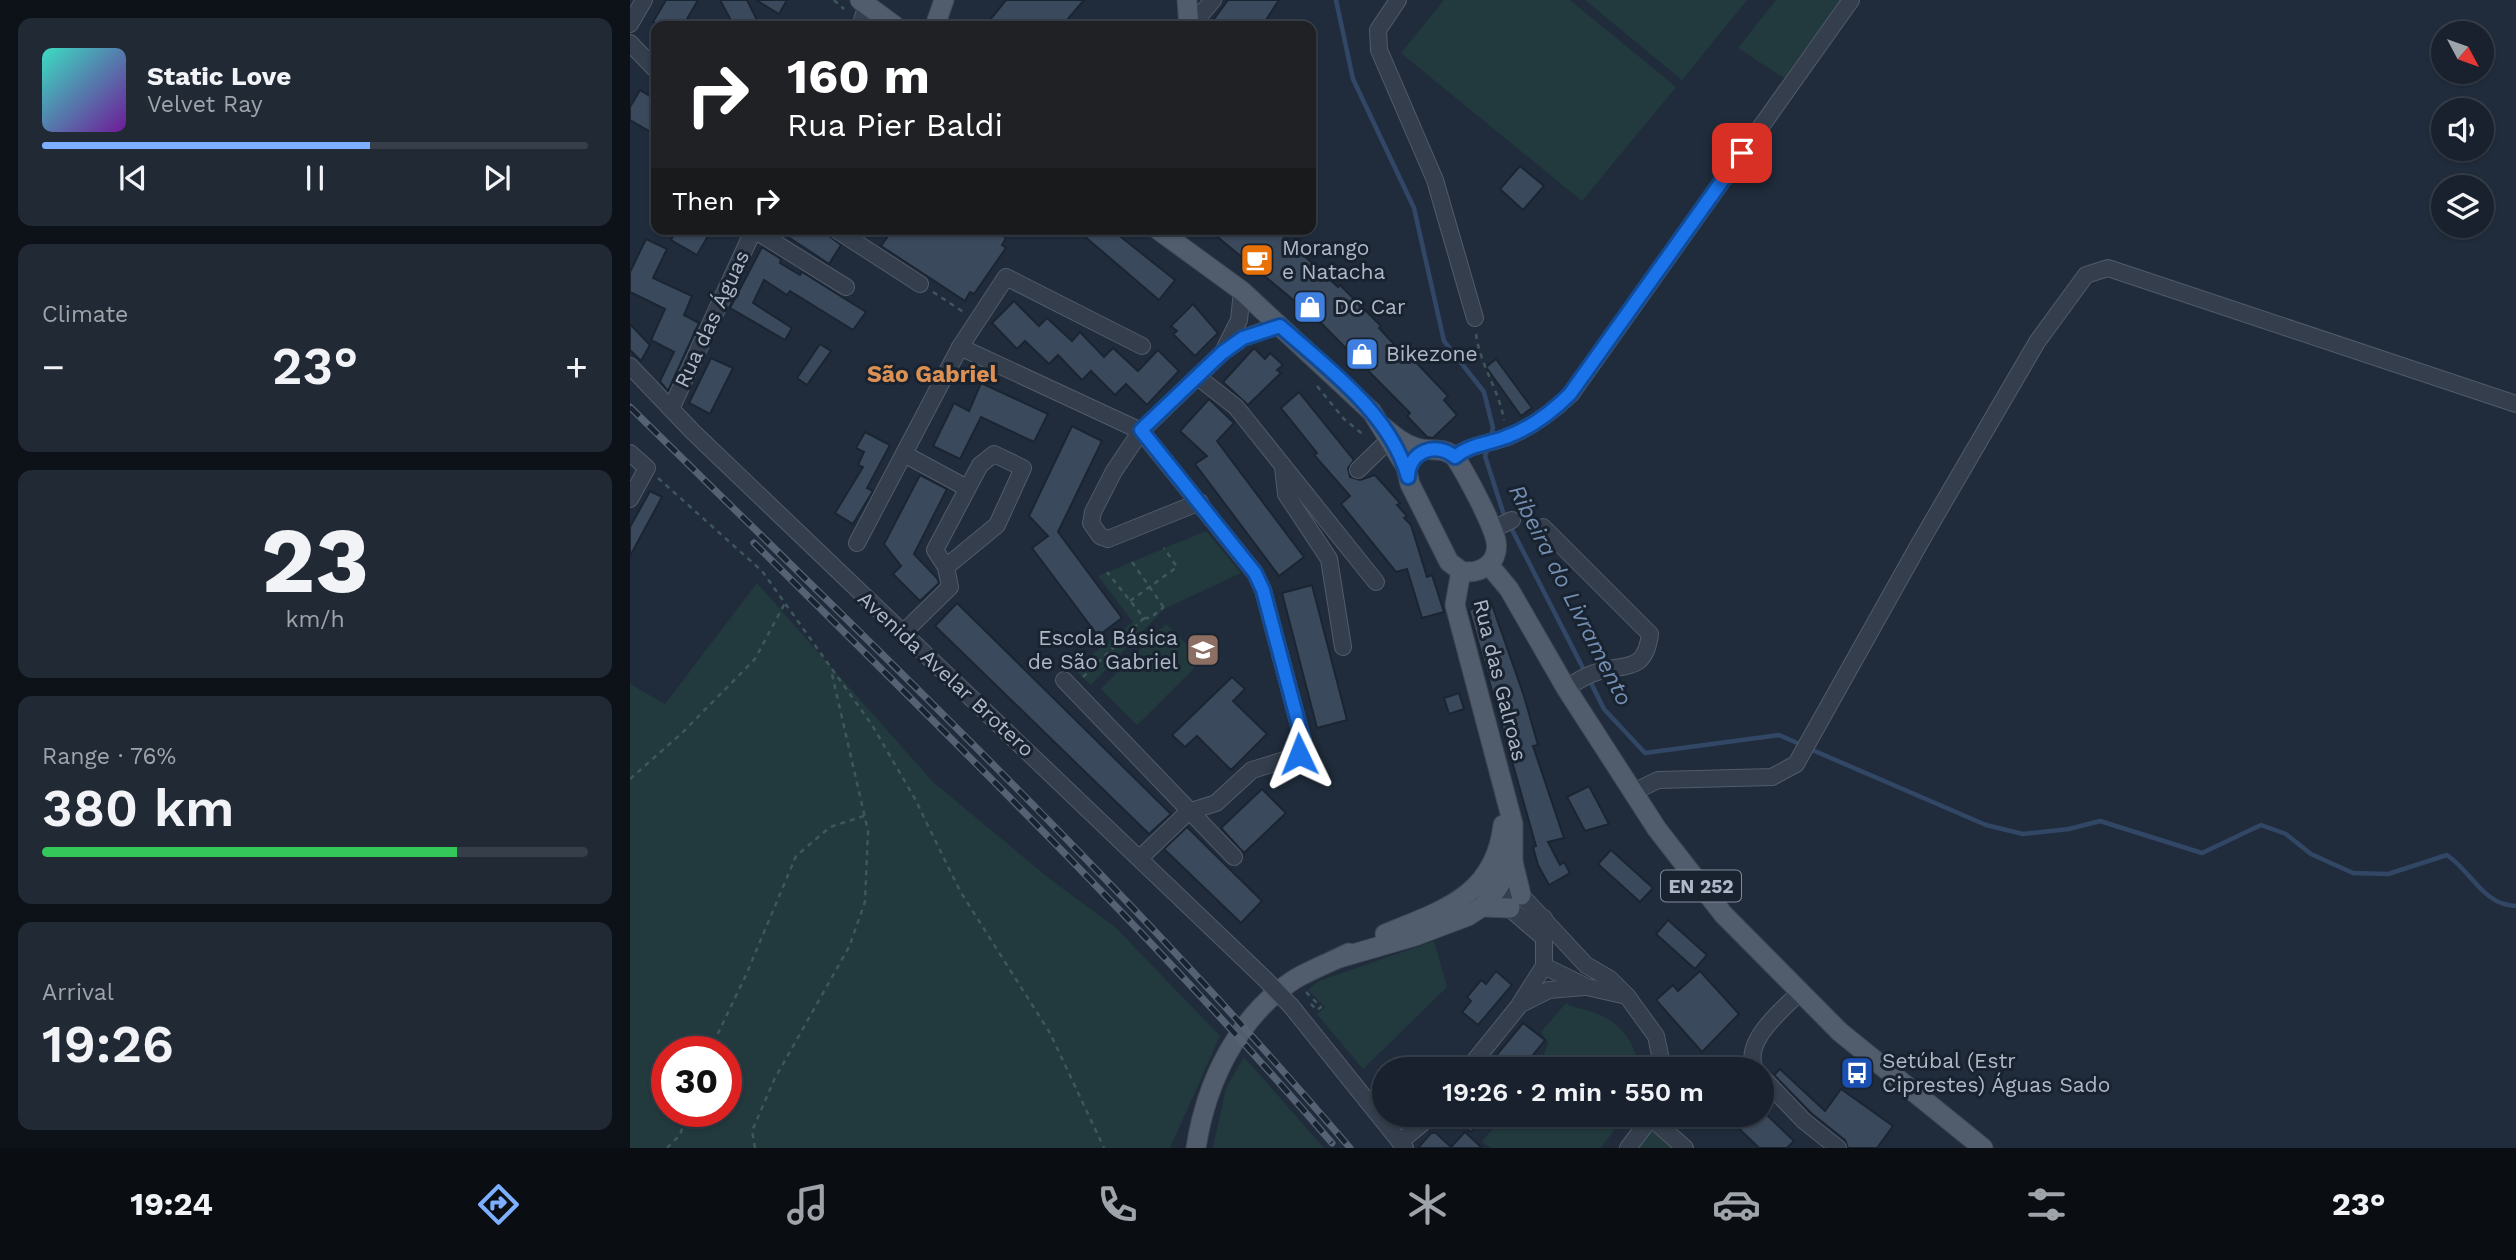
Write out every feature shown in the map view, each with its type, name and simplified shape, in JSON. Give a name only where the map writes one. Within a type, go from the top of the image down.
[{"type":"main road","points":[[937,21],[944,0]]},
{"type":"main road","points":[[1186,0],[1189,21]]},
{"type":"main road","points":[[863,3],[888,21]]},
{"type":"main road","points":[[1165,235],[1242,291],[1358,398],[1386,433],[1449,562],[1461,571],[1476,572],[1489,565],[1497,546],[1501,525],[1455,457],[1442,449],[1427,450],[1386,433]]},
{"type":"main road","points":[[1408,477],[1414,459],[1427,450]]},
{"type":"main road","name":"EN 252","points":[[1489,565],[1577,682],[1633,792],[1657,829],[1723,914],[1840,1032],[1983,1148]]},
{"type":"main road","name":"Rua das Galroas","points":[[1461,571],[1455,600],[1457,617],[1513,824],[1516,902]]},
{"type":"main road","name":"Rua das Galroas","points":[[1490,885],[1501,846],[1506,800]]},
{"type":"main road","points":[[1196,1148],[1214,1081],[1249,1020],[1290,983],[1384,934],[1490,885],[1513,862]]},
{"type":"main road","points":[[1482,907],[1490,885]]},
{"type":"main road","points":[[1339,958],[1447,925],[1482,907],[1516,902]]},
{"type":"street","points":[[630,24],[644,0]]},
{"type":"street","points":[[1194,21],[1213,0]]},
{"type":"street","points":[[1398,0],[1378,30],[1379,50],[1435,180],[1475,318]]},
{"type":"street","points":[[1455,457],[1479,445],[1507,437],[1541,419],[1570,394],[1851,0]]},
{"type":"street","points":[[861,21],[863,3]]},
{"type":"street","points":[[630,43],[651,65]]},
{"type":"street","name":"Rua das Águas","points":[[671,409],[752,235]]},
{"type":"street","points":[[762,235],[846,286]]},
{"type":"street","points":[[844,235],[920,284]]},
{"type":"street","points":[[1633,792],[1658,780],[1772,777],[1796,764],[1816,733],[1920,541],[2037,342],[2086,275],[2108,268],[2516,404]]},
{"type":"street","points":[[857,543],[960,347],[1006,276],[1142,346]]},
{"type":"street","points":[[1222,353],[1238,326],[1242,291]]},
{"type":"street","points":[[1200,502],[1108,539],[1100,537],[1091,523],[1093,512],[1122,458],[1141,430],[1199,378],[1222,353],[1243,338],[1280,326]]},
{"type":"street","points":[[960,347],[1141,430],[1245,559],[1263,590],[1303,749],[1294,757],[1252,770],[1216,803],[1188,812],[1140,858]]},
{"type":"street","name":"Avenida Avelar Brotero","points":[[630,366],[671,409],[1292,1006],[1402,1145]]},
{"type":"street","points":[[1199,378],[1236,407],[1376,582]]},
{"type":"street","points":[[1358,470],[1386,433]]},
{"type":"street","points":[[630,453],[647,468],[630,499]]},
{"type":"street","points":[[904,454],[967,488]]},
{"type":"street","points":[[904,633],[950,587],[946,567],[935,550],[980,465],[994,454],[1023,468],[997,525],[946,567]]},
{"type":"street","points":[[1282,465],[1286,494],[1329,559],[1343,647]]},
{"type":"street","points":[[1543,527],[1650,634],[1647,652],[1630,668],[1577,682]]},
{"type":"street","points":[[1064,680],[1234,858]]},
{"type":"street","points":[[1490,885],[1509,889],[1545,939]]},
{"type":"street","points":[[1516,902],[1544,918],[1586,965],[1610,979],[1627,996],[1656,1036],[1660,1057]]},
{"type":"street","points":[[1478,1057],[1518,1007],[1544,966],[1544,918]]},
{"type":"street","points":[[1544,966],[1565,961],[1586,965]]},
{"type":"street","points":[[1544,966],[1587,987],[1627,996]]},
{"type":"street","points":[[1518,1007],[1534,995],[1549,990],[1587,987]]},
{"type":"street","points":[[1751,1057],[1756,1043],[1799,993]]},
{"type":"street","points":[[1774,1090],[1804,1121],[1838,1148]]},
{"type":"street","points":[[1402,1145],[1420,1127]]},
{"type":"street","points":[[1628,1148],[1644,1127]]},
{"type":"street","points":[[1663,1127],[1685,1148]]},
{"type":"path","points":[[920,284],[977,321]]},
{"type":"path","points":[[1475,318],[1478,353],[1502,408],[1507,437]]},
{"type":"path","points":[[647,468],[762,571],[872,725],[914,797],[960,891],[1049,1033],[1104,1148]]},
{"type":"path","points":[[1130,601],[1177,567],[1164,548]]},
{"type":"path","points":[[1083,677],[1144,618],[1150,618],[1164,608],[1132,562]]},
{"type":"path","points":[[1107,572],[1144,618]]},
{"type":"path","points":[[630,779],[682,733],[755,659],[785,603]]},
{"type":"path","points":[[755,1148],[752,1131],[774,1080],[849,947],[865,902],[868,831],[831,667]]},
{"type":"path","points":[[717,1036],[746,975],[796,856],[831,827],[864,815]]},
{"type":"path","points":[[667,1148],[680,1135],[683,1127]]},
{"type":"green space","points":[[1444,0],[1570,0],[1676,87],[1582,201],[1401,53]]},
{"type":"green space","points":[[1585,0],[1747,0],[1682,80]]},
{"type":"green space","points":[[1776,0],[1840,0],[1784,78],[1738,48]]},
{"type":"green space","points":[[1206,531],[1241,573],[1164,609],[1091,685],[1074,669],[1133,622],[1098,576]]},
{"type":"green space","points":[[757,583],[933,782],[1051,880],[1115,927],[1220,1036],[1170,1148],[630,1148],[630,684],[665,704]]},
{"type":"green space","points":[[1166,624],[1202,660],[1137,725],[1101,689]]},
{"type":"green space","points":[[1434,941],[1447,987],[1375,1057],[1372,1057],[1363,1069],[1317,1014],[1325,1007],[1308,990],[1319,981]]},
{"type":"green space","points":[[1566,1003],[1602,1016],[1618,1026],[1636,1057],[1543,1057],[1548,1043],[1541,1032]]},
{"type":"green space","points":[[1244,1057],[1324,1148],[1213,1148],[1226,1088]]},
{"type":"green space","points":[[1494,1127],[1616,1127],[1601,1148],[1491,1148],[1482,1142]]},
{"type":"green space","points":[[1653,1132],[1674,1148],[1636,1148],[1648,1133]]},
{"type":"building","points":[[666,0],[698,0],[686,21],[654,21]]},
{"type":"building","points":[[720,0],[747,0],[758,21],[731,21]]},
{"type":"building","points":[[756,0],[787,0],[779,14]]},
{"type":"building","points":[[1006,0],[1084,0],[1066,21],[989,21]]},
{"type":"building","points":[[1228,0],[1279,0],[1265,21],[1213,21]]},
{"type":"building","points":[[640,90],[651,97],[651,132],[630,120],[630,107]]},
{"type":"building","points":[[1520,166],[1544,186],[1523,210],[1500,189]]},
{"type":"building","points":[[674,235],[709,235],[697,255],[671,240]]},
{"type":"building","points":[[785,235],[828,235],[841,245],[829,264]]},
{"type":"building","points":[[889,235],[1001,235],[1006,238],[1002,245],[1006,248],[974,294],[970,292],[965,301],[881,246]]},
{"type":"building","points":[[1083,235],[1119,235],[1175,280],[1159,300]]},
{"type":"building","points":[[1215,235],[1282,235],[1338,287],[1340,285],[1381,326],[1379,328],[1392,342],[1408,358],[1410,356],[1448,396],[1444,400],[1457,415],[1433,438],[1427,437],[1407,416],[1410,413],[1322,324]]},
{"type":"building","points":[[646,239],[667,249],[653,278],[692,296],[684,315],[699,323],[668,391],[660,381],[674,352],[651,340],[665,309],[630,292],[630,272]]},
{"type":"building","points":[[762,247],[781,259],[780,263],[800,275],[802,272],[866,312],[853,330],[790,291],[787,295],[764,280],[753,303],[792,328],[785,340],[730,308]]},
{"type":"building","points":[[1014,301],[1039,326],[1047,318],[1072,341],[1080,332],[1104,357],[1113,348],[1138,371],[1158,350],[1179,371],[1147,405],[1126,384],[1115,395],[1091,371],[1082,380],[1058,355],[1049,364],[1025,341],[1017,349],[992,323]]},
{"type":"building","points":[[1193,304],[1218,333],[1195,356],[1173,334],[1177,331],[1171,326]]},
{"type":"building","points":[[630,324],[650,345],[641,361],[630,350]]},
{"type":"building","points":[[820,344],[831,351],[807,385],[797,378]]},
{"type":"building","points":[[1254,348],[1265,359],[1270,353],[1283,365],[1277,370],[1281,373],[1248,405],[1223,382]]},
{"type":"building","points":[[711,358],[733,368],[710,414],[689,403]]},
{"type":"building","points":[[1496,359],[1532,408],[1521,416],[1486,367]]},
{"type":"building","points":[[981,383],[1048,414],[1034,442],[981,417],[960,459],[933,446],[954,403],[969,411]]},
{"type":"building","points":[[1299,392],[1354,460],[1348,468],[1350,477],[1360,480],[1375,475],[1400,503],[1397,505],[1411,525],[1427,577],[1432,575],[1444,612],[1422,618],[1407,569],[1396,572],[1341,504],[1350,496],[1314,455],[1317,453],[1281,408]]},
{"type":"building","points":[[1209,399],[1234,423],[1217,441],[1304,557],[1279,576],[1195,464],[1207,456],[1180,431]]},
{"type":"building","points":[[1072,426],[1102,441],[1058,532],[1122,618],[1098,636],[1032,548],[1048,536],[1029,516]]},
{"type":"building","points":[[865,432],[890,445],[867,488],[873,491],[853,524],[835,513],[863,467],[858,465],[864,452],[856,448]]},
{"type":"building","points":[[920,475],[947,489],[914,554],[939,583],[920,601],[893,574],[901,566],[884,544]]},
{"type":"building","points":[[650,491],[662,497],[630,556],[630,527]]},
{"type":"building","points":[[1312,585],[1347,720],[1317,728],[1282,593]]},
{"type":"building","points":[[1491,602],[1524,696],[1538,745],[1533,746],[1564,838],[1548,842],[1560,865],[1564,862],[1570,873],[1549,885],[1538,865],[1533,847],[1536,846],[1469,610]]},
{"type":"building","points":[[957,603],[1171,814],[1149,834],[935,626]]},
{"type":"building","points":[[1232,677],[1245,689],[1233,701],[1267,734],[1231,770],[1197,736],[1185,747],[1172,735]]},
{"type":"building","points":[[1459,693],[1464,709],[1449,714],[1444,698]]},
{"type":"building","points":[[1589,786],[1609,824],[1585,831],[1567,797]]},
{"type":"building","points":[[1262,789],[1286,813],[1244,853],[1221,828]]},
{"type":"building","points":[[1187,827],[1262,901],[1241,923],[1164,849]]},
{"type":"building","points":[[1611,850],[1653,888],[1640,902],[1598,864]]},
{"type":"building","points":[[1668,920],[1707,955],[1695,969],[1656,934]]},
{"type":"building","points":[[1496,971],[1512,985],[1478,1025],[1462,1012],[1471,1001],[1467,997],[1481,980],[1486,984]]},
{"type":"building","points":[[1700,971],[1739,1014],[1702,1052],[1656,1000],[1673,985],[1678,991]]},
{"type":"building","points":[[1523,1023],[1545,1040],[1532,1057],[1495,1057]]},
{"type":"building","points":[[1780,1069],[1825,1111],[1841,1089],[1893,1126],[1877,1148],[1848,1148],[1845,1140],[1811,1113],[1774,1075]]},
{"type":"building","points":[[1774,1122],[1794,1141],[1787,1148],[1759,1148],[1737,1127],[1774,1127]]},
{"type":"building","points":[[1465,1132],[1482,1148],[1418,1148],[1431,1133],[1436,1133],[1451,1147]]},
{"type":"waterway","name":"Ribeira do Livramento","points":[[1336,0],[1353,79],[1414,208],[1444,341],[1484,392],[1493,428],[1490,439]]},
{"type":"waterway","name":"Ribeira do Livramento","points":[[1488,448],[1485,456],[1503,512],[1585,672]]},
{"type":"waterway","name":"Ribeira do Livramento","points":[[1589,679],[1604,709],[1645,753],[1779,735],[1802,745]]},
{"type":"waterway","name":"Ribeira do Livramento","points":[[1810,749],[1986,825],[2023,834],[2069,829],[2100,821],[2202,853],[2261,825],[2286,834],[2311,854],[2353,873],[2388,874],[2447,855],[2486,894],[2495,900],[2516,906]]},
{"type":"railway","points":[[630,407],[907,678],[1089,862],[1265,1051],[1350,1148]]},
{"type":"railway","points":[[754,543],[1122,912],[1332,1143]]},
{"type":"place","name":"Morango e Natacha","points":[[1257,260]]},
{"type":"place","name":"DC Car","points":[[1310,307]]},
{"type":"place","name":"Bikezone","points":[[1362,354]]},
{"type":"place","name":"Escola Básica de São Gabriel","points":[[1203,650]]},
{"type":"place","name":"Setúbal (Estr Ciprestes) Águas Sado","points":[[1857,1073]]},
{"type":"district","name":"São Gabriel","points":[[932,374]]},
{"type":"route","points":[[1299,754],[1303,749],[1303,741],[1263,590],[1255,573],[1141,430],[1199,378],[1222,353],[1243,338],[1280,326],[1372,412],[1406,467],[1408,477],[1414,459],[1427,450],[1442,449],[1455,457],[1467,448],[1507,437],[1541,419],[1570,394],[1742,153]]}]
